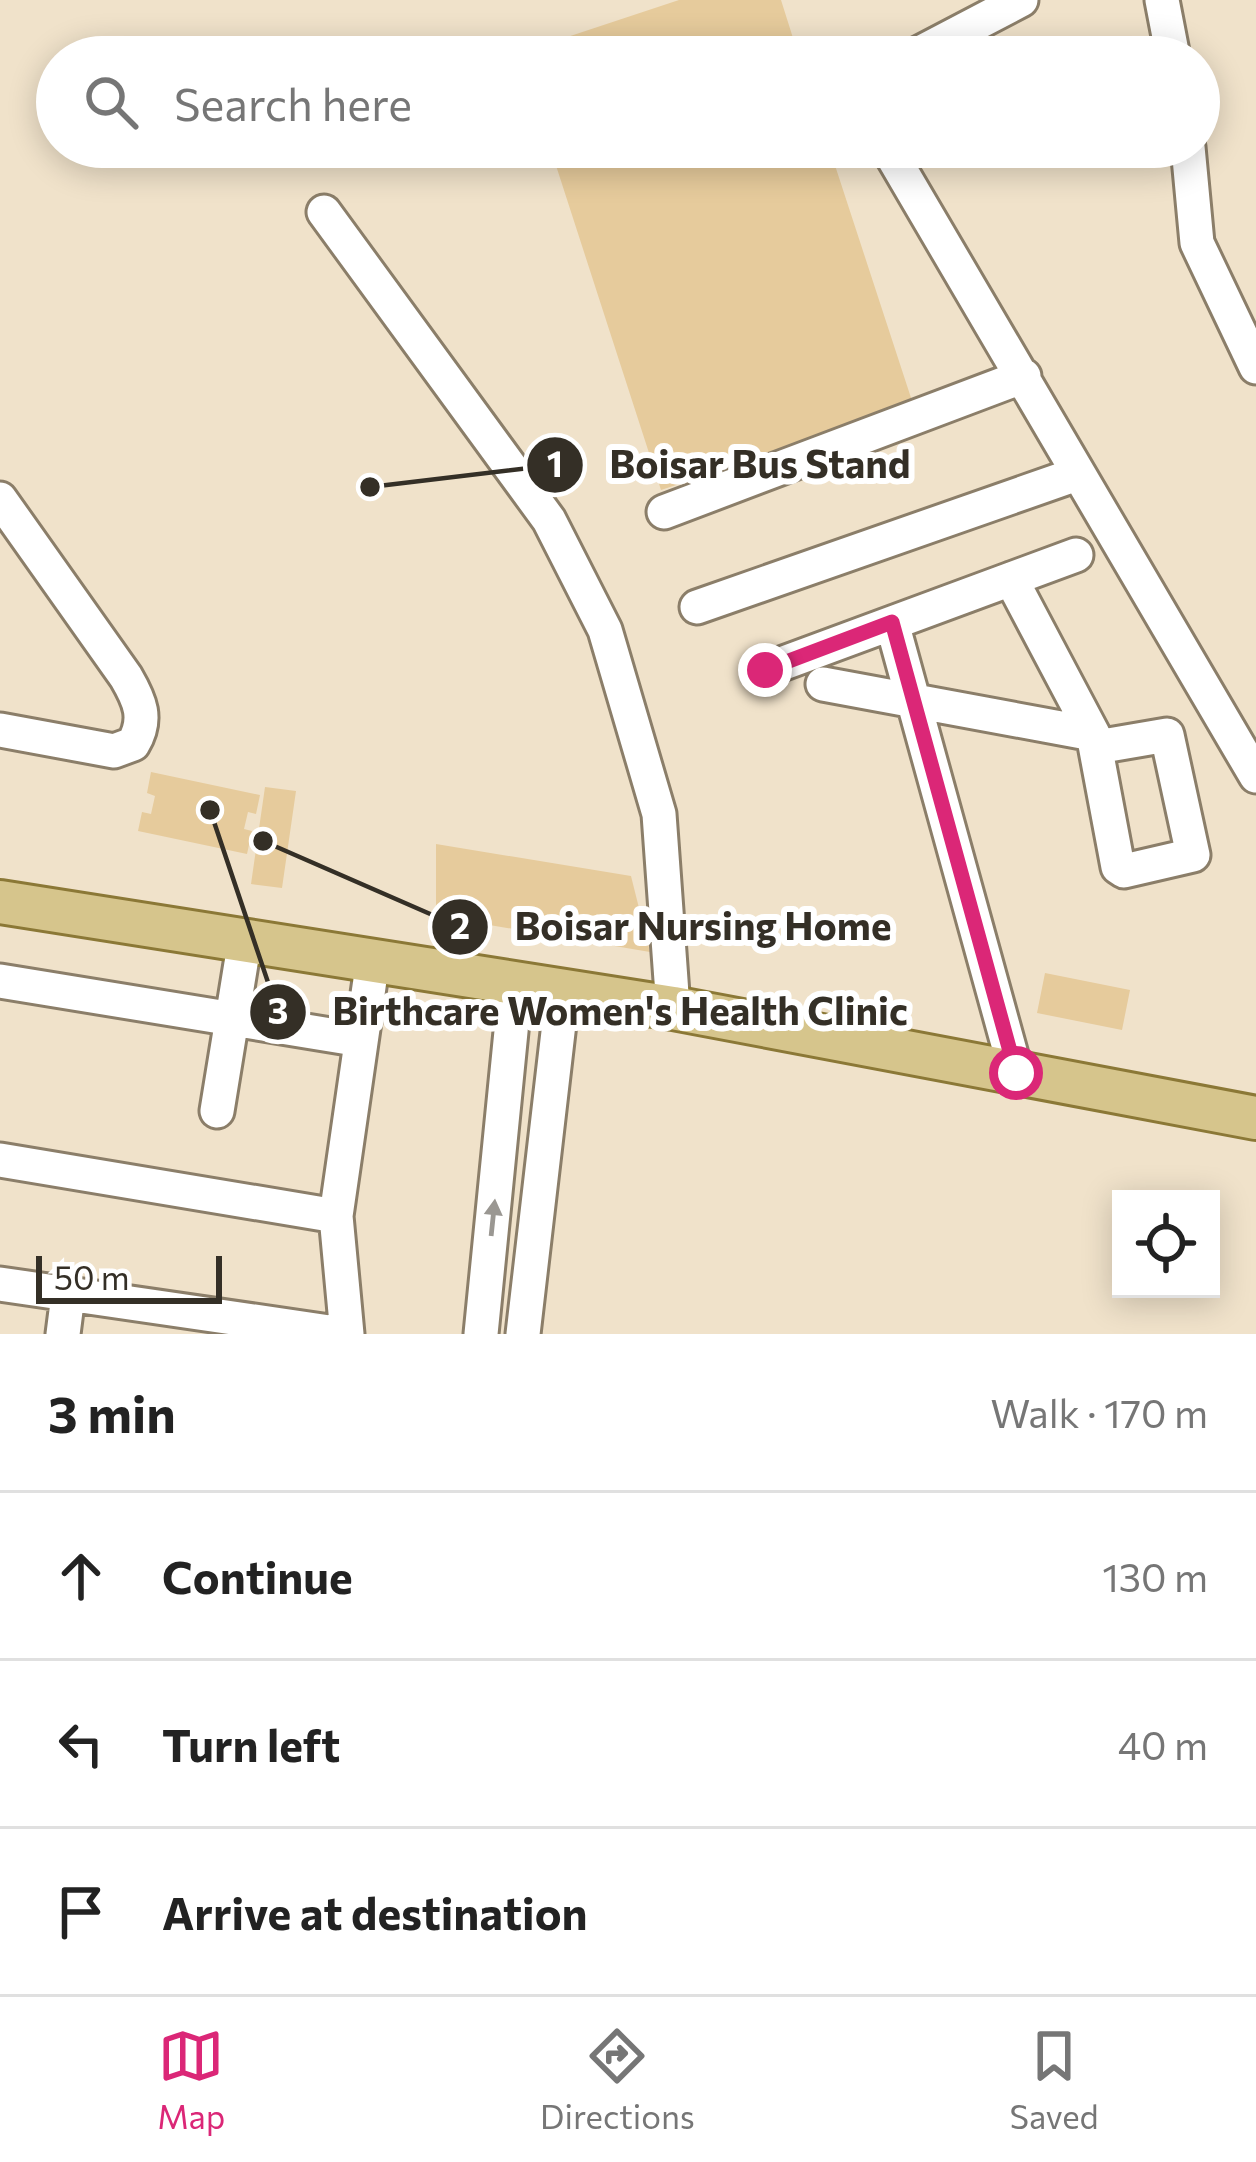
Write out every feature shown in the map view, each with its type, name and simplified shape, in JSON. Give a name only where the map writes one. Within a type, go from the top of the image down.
[{"type":"main road","points":[[0,902],[673,1008],[1256,1118]]},
{"type":"street","points":[[952,36],[1021,0]]},
{"type":"street","points":[[1162,0],[1169,36]]},
{"type":"street","points":[[900,168],[1256,776]]},
{"type":"street","points":[[1190,168],[1198,243],[1256,367]]},
{"type":"street","points":[[324,212],[549,520],[605,630],[658,814],[673,1008]]},
{"type":"street","points":[[664,512],[1024,376]]},
{"type":"street","points":[[697,607],[1077,474]]},
{"type":"street","points":[[0,499],[126,677],[141,702],[142,729],[133,744],[114,751],[0,730]]},
{"type":"street","points":[[765,670],[1076,555]]},
{"type":"street","points":[[823,684],[1095,740],[1011,579]]},
{"type":"street","points":[[892,622],[1016,1073]]},
{"type":"street","points":[[217,1111],[245,939]]},
{"type":"street","points":[[0,1284],[194,1323],[345,1334],[336,1216],[373,959]]},
{"type":"street","points":[[0,981],[361,1040]]},
{"type":"street","points":[[481,1334],[516,981]]},
{"type":"street","points":[[523,1334],[562,989]]},
{"type":"street","points":[[0,1160],[336,1216]]},
{"type":"street","points":[[63,1334],[68,1294]]},
{"type":"building","points":[[679,0],[781,0],[792,36],[570,36]]},
{"type":"building","points":[[557,168],[836,168],[914,407],[661,490]]},
{"type":"building","points":[[151,772],[260,795],[256,814],[248,812],[244,829],[252,831],[247,854],[138,831],[142,812],[151,814],[155,796],[147,793]]},
{"type":"building","points":[[265,787],[296,791],[282,888],[251,884]]},
{"type":"building","points":[[436,844],[631,876],[650,952],[436,916]]},
{"type":"building","points":[[1045,973],[1130,990],[1122,1030],[1037,1013]]},
{"type":"place","name":"Boisar Bus Stand","points":[[370,487]]},
{"type":"place","name":"Birthcare Women's Health Clinic","points":[[210,810]]},
{"type":"place","name":"Boisar Nursing Home","points":[[263,841]]},
{"type":"route","points":[[765,670],[892,622],[1016,1073]]}]
